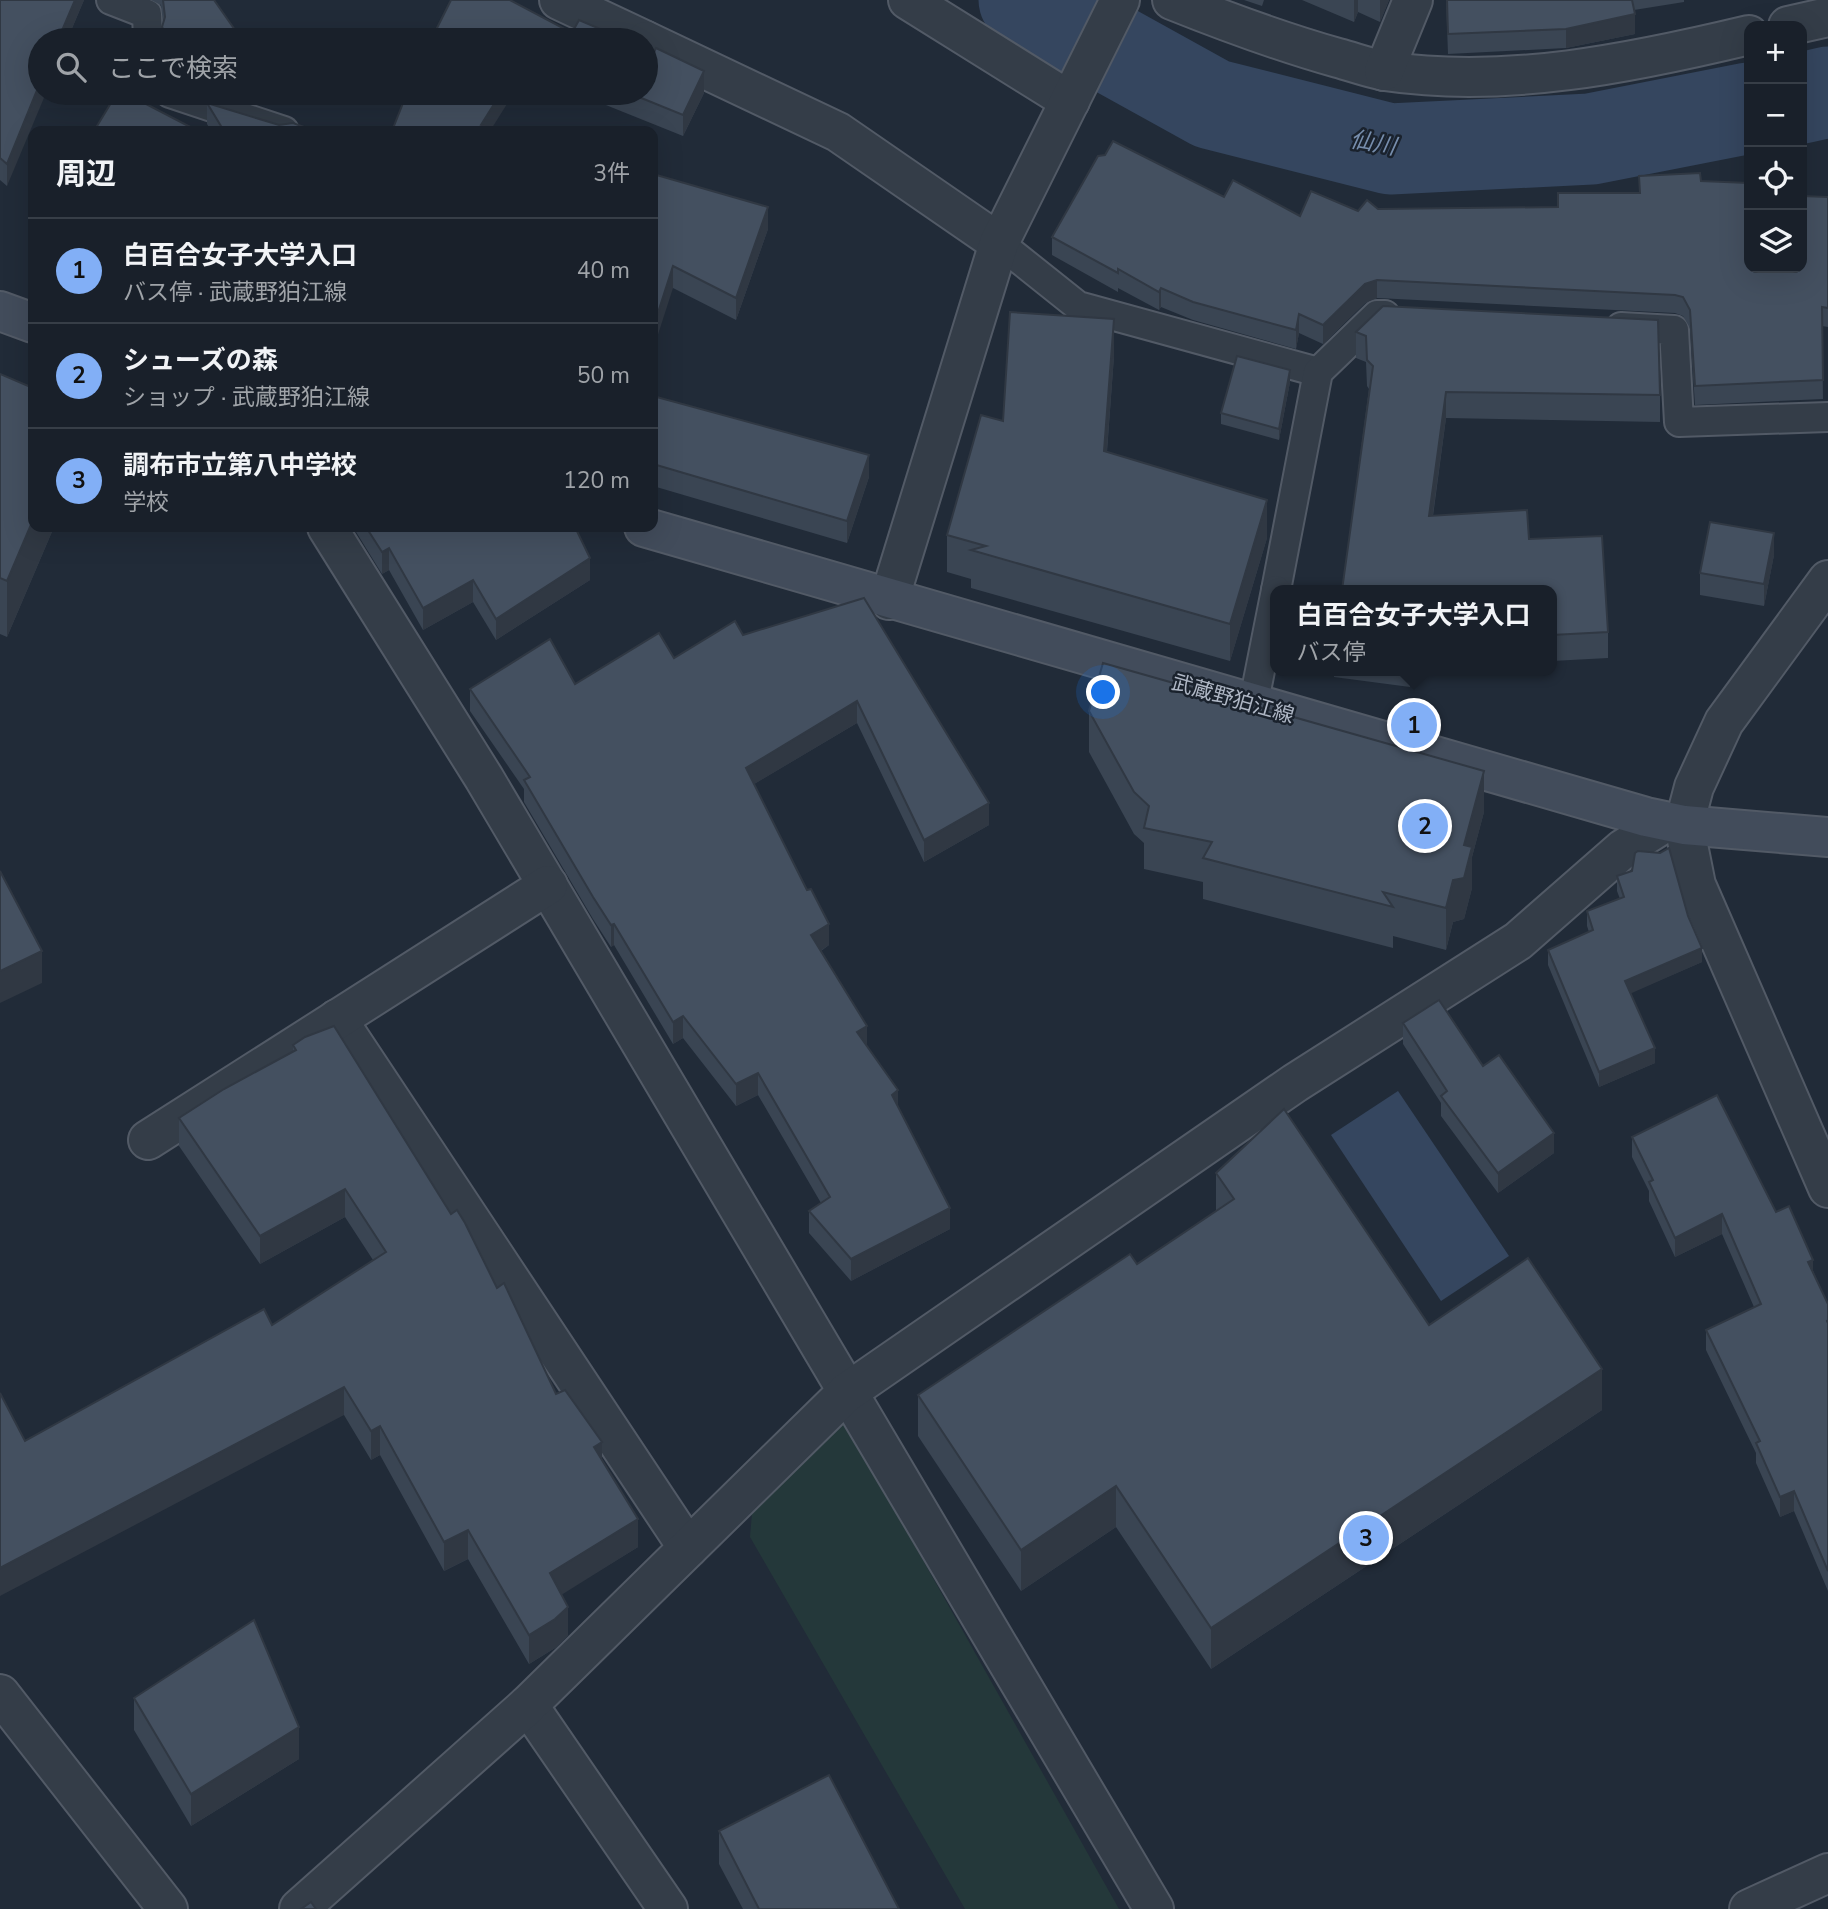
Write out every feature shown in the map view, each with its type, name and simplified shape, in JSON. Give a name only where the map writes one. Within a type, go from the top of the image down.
[{"type":"main road","points":[[0,311],[28,321]]},
{"type":"main road","name":"武蔵野狛江線","points":[[658,531],[1253,705],[1675,823],[1828,837]]},
{"type":"street","points":[[559,0],[618,28]]},
{"type":"street","points":[[908,0],[1070,101]]},
{"type":"street","points":[[1172,0],[1273,40],[1384,71],[1471,76],[1559,71],[1642,60],[1744,36]]},
{"type":"street","points":[[1384,71],[1413,0]]},
{"type":"street","points":[[889,600],[999,243],[1119,1]]},
{"type":"street","points":[[1807,22],[1828,17]]},
{"type":"street","points":[[658,47],[838,132],[999,243]]},
{"type":"street","points":[[330,532],[548,885],[846,1393],[1154,1909]]},
{"type":"street","points":[[319,1903],[528,1705],[846,1393],[1295,1083],[1518,941],[1623,849],[1675,823],[1724,722],[1828,580]]},
{"type":"street","points":[[1675,823],[1696,885],[1828,1188]]},
{"type":"street","points":[[148,1140],[548,885]]},
{"type":"street","points":[[337,1019],[688,1548]]},
{"type":"street","points":[[0,1694],[168,1909]]},
{"type":"street","points":[[528,1705],[668,1909]]},
{"type":"street","points":[[1749,1909],[1828,1873]]},
{"type":"lane","points":[[111,0],[147,14],[148,28]]},
{"type":"lane","points":[[206,105],[269,126]]},
{"type":"lane","points":[[999,243],[1078,306],[1318,372]]},
{"type":"lane","points":[[1277,585],[1318,372],[1377,315],[1418,317]]},
{"type":"lane","points":[[1593,326],[1674,330],[1679,422],[1828,416]]},
{"type":"lane","points":[[1253,705],[1270,620]]},
{"type":"green space","points":[[842,1416],[1119,1909],[965,1909],[750,1537],[752,1513]]},
{"type":"water","points":[[1398,1091],[1509,1256],[1441,1301],[1331,1135]]},
{"type":"building","points":[[0,0],[75,0],[63,28],[28,28],[28,105],[31,105],[7,164],[0,158]]},
{"type":"building","points":[[163,0],[214,0],[234,28],[163,28],[165,17]]},
{"type":"building","points":[[451,0],[510,0],[563,28],[437,28]]},
{"type":"building","points":[[1447,0],[1632,0],[1635,14],[1566,29],[1448,34]]},
{"type":"building","points":[[579,20],[598,28],[575,28]]},
{"type":"building","points":[[658,49],[704,71],[683,115],[658,105]]},
{"type":"building","points":[[110,105],[148,105],[188,126],[97,126]]},
{"type":"building","points":[[208,105],[279,125],[293,123],[301,126],[221,126]]},
{"type":"building","points":[[402,105],[494,105],[481,125],[485,126],[394,126]]},
{"type":"building","points":[[1113,141],[1224,197],[1233,180],[1300,216],[1311,191],[1358,211],[1367,200],[1378,209],[1558,207],[1558,193],[1640,193],[1639,176],[1700,173],[1701,181],[1744,183],[1744,273],[1807,273],[1807,196],[1828,197],[1828,308],[1822,307],[1823,380],[1695,386],[1690,310],[1683,297],[1675,295],[1377,280],[1365,284],[1323,325],[1299,314],[1296,330],[1193,302],[1161,288],[1159,292],[1052,237],[1098,156],[1105,155]]},
{"type":"building","points":[[658,175],[768,207],[736,298],[673,266],[658,312]]},
{"type":"building","points":[[1383,306],[1658,320],[1660,395],[1446,392],[1429,516],[1527,510],[1529,539],[1602,536],[1608,632],[1557,635],[1557,585],[1343,585],[1373,366],[1367,360],[1366,336],[1356,332]]},
{"type":"building","points":[[1010,312],[1114,319],[1104,451],[1267,500],[1230,624],[971,550],[986,546],[947,535],[981,415],[1003,421]]},
{"type":"building","points":[[1237,356],[1290,370],[1279,429],[1221,413]]},
{"type":"building","points":[[0,374],[28,386],[28,532],[7,581],[0,578]]},
{"type":"building","points":[[658,397],[869,455],[847,521],[658,465]]},
{"type":"building","points":[[1710,522],[1774,533],[1764,584],[1700,573]]},
{"type":"building","points":[[369,532],[577,532],[590,558],[496,619],[473,580],[423,608],[389,548],[382,552]]},
{"type":"building","points":[[864,598],[989,803],[924,840],[857,701],[746,768],[807,890],[811,889],[829,924],[811,935],[867,1026],[857,1032],[898,1090],[892,1095],[950,1208],[851,1259],[809,1211],[830,1197],[758,1073],[736,1084],[683,1016],[673,1022],[614,924],[611,925],[593,897],[524,780],[530,777],[470,689],[550,639],[575,684],[659,633],[674,658],[735,621],[743,635]]},
{"type":"building","points":[[1103,663],[1484,771],[1464,845],[1472,847],[1464,878],[1453,880],[1446,908],[1383,892],[1393,907],[1203,858],[1212,842],[1144,828],[1149,806],[1134,792],[1089,711]]},
{"type":"building","points":[[1669,848],[1688,916],[1702,948],[1625,981],[1655,1048],[1599,1072],[1548,950],[1593,930],[1587,911],[1624,897],[1617,876],[1632,871],[1635,853],[1660,853]]},
{"type":"building","points":[[0,871],[42,951],[0,971]]},
{"type":"building","points":[[1439,1000],[1483,1066],[1499,1055],[1554,1133],[1498,1173],[1441,1096],[1447,1091],[1403,1023]]},
{"type":"building","points":[[334,1026],[451,1214],[457,1210],[497,1288],[504,1283],[556,1394],[565,1390],[602,1442],[594,1447],[638,1519],[550,1573],[568,1607],[555,1619],[529,1635],[468,1530],[444,1542],[380,1426],[371,1431],[344,1387],[0,1568],[0,1393],[25,1441],[264,1309],[272,1325],[386,1252],[345,1189],[260,1236],[179,1118],[224,1089],[296,1050],[293,1045],[305,1037]]},
{"type":"building","points":[[1717,1095],[1776,1212],[1789,1206],[1813,1260],[1808,1262],[1828,1304],[1828,1571],[1794,1491],[1780,1497],[1756,1443],[1760,1441],[1706,1330],[1761,1304],[1722,1214],[1675,1238],[1649,1182],[1653,1180],[1632,1137]]},
{"type":"building","points":[[1284,1109],[1429,1325],[1528,1258],[1602,1369],[1211,1628],[1116,1486],[1021,1550],[918,1395],[1130,1254],[1137,1264],[1234,1199],[1216,1173]]},
{"type":"building","points":[[254,1620],[299,1727],[191,1794],[134,1698]]},
{"type":"building","points":[[829,1775],[899,1909],[759,1909],[719,1831]]},
{"type":"building","points":[[311,1902],[316,1909],[301,1909]]},
{"type":"waterway","name":"仙川","points":[[1024,0],[1212,104],[1390,149],[1591,139],[1744,109]]},
{"type":"waterway","name":"仙川","points":[[1807,97],[1828,92]]},
{"type":"place","name":"白百合女子大学入口","points":[[1414,725]]},
{"type":"place","name":"シューズの森","points":[[1425,826]]},
{"type":"place","name":"調布市立第八中学校","points":[[1366,1538]]}]
